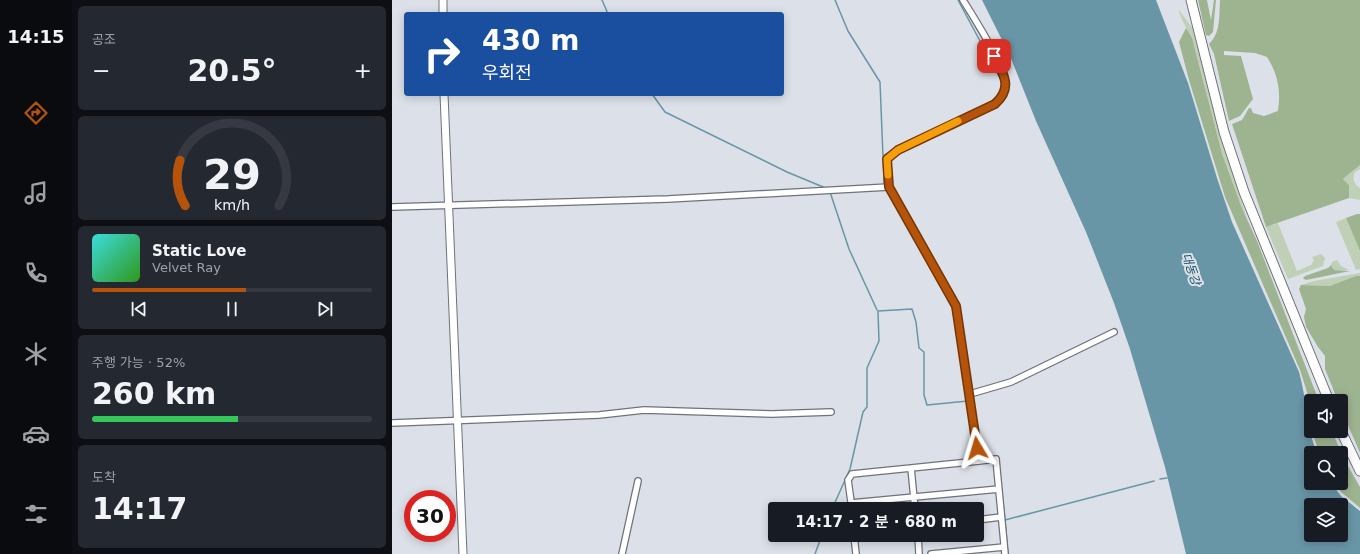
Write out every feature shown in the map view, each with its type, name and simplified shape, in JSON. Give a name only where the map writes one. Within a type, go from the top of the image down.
[{"type":"highway","points":[[1191,0],[1224,132],[1260,232],[1326,394]]},
{"type":"highway","points":[[1344,438],[1360,471]]},
{"type":"street","points":[[442,0],[443,12]]},
{"type":"street","points":[[963,0],[1002,70],[1006,86],[1003,96],[995,104],[898,150],[887,159],[889,187],[956,306],[979,461]]},
{"type":"street","points":[[444,96],[462,554]]},
{"type":"street","points":[[392,207],[449,204],[668,199],[889,187]]},
{"type":"street","points":[[970,394],[1011,382],[1114,332]]},
{"type":"street","points":[[392,423],[598,415],[644,410],[772,414],[831,412]]},
{"type":"street","points":[[851,502],[848,480],[852,474],[996,459],[1005,554]]},
{"type":"street","points":[[911,468],[914,502]]},
{"type":"street","points":[[622,554],[638,481]]},
{"type":"street","points":[[879,502],[914,497],[999,489]]},
{"type":"street","points":[[984,519],[1001,517]]},
{"type":"street","points":[[855,542],[856,554]]},
{"type":"street","points":[[918,542],[919,554]]},
{"type":"street","points":[[931,554],[1004,547]]},
{"type":"green space","points":[[1198,0],[1207,0],[1211,20],[1214,0],[1216,0],[1213,32],[1209,36],[1206,35]]},
{"type":"green space","points":[[1220,0],[1360,0],[1360,165],[1343,179],[1349,185],[1349,198],[1266,227],[1232,124],[1242,120],[1249,108],[1251,108],[1253,113],[1264,116],[1278,111],[1278,83],[1274,70],[1267,57],[1255,53],[1224,51],[1224,55],[1241,56],[1253,99],[1240,116],[1229,121],[1214,54],[1209,44],[1216,35]]},
{"type":"green space","points":[[1179,10],[1193,29],[1220,137],[1247,218],[1228,175],[1192,40]]},
{"type":"green space","points":[[1186,28],[1192,38],[1222,154],[1241,206],[1257,241],[1316,394],[1308,394],[1300,370],[1225,197],[1189,80],[1179,42]]},
{"type":"green space","points":[[1360,165],[1360,169],[1355,172],[1354,179],[1356,185],[1360,188],[1360,200],[1349,198],[1349,185],[1343,179]]},
{"type":"green space","points":[[1360,214],[1360,251],[1346,218]]},
{"type":"green space","points":[[1346,218],[1360,251],[1360,269],[1356,270],[1336,222]]},
{"type":"green space","points":[[1278,223],[1297,271],[1311,265],[1314,260],[1312,257],[1321,254],[1325,258],[1323,266],[1288,279],[1266,227]]},
{"type":"green space","points":[[1337,260],[1341,266],[1349,270],[1334,270],[1331,265],[1332,262]]},
{"type":"green space","points":[[1331,265],[1334,270],[1350,271],[1306,280],[1303,278],[1328,268]]},
{"type":"green space","points":[[1360,273],[1360,276],[1330,286],[1301,285],[1314,281]]},
{"type":"green space","points":[[1356,276],[1360,276],[1360,453],[1348,425],[1348,394],[1335,394],[1325,369],[1325,356],[1306,327],[1304,317],[1306,309],[1299,289],[1301,285],[1330,286]]},
{"type":"green space","points":[[1314,438],[1335,438],[1338,446],[1317,446]]},
{"type":"green space","points":[[1348,466],[1360,487],[1360,508],[1340,491],[1348,490]]},
{"type":"water","name":"대동강","points":[[982,0],[1156,0],[1188,83],[1232,222],[1299,372],[1304,394],[1304,438],[1312,438],[1314,446],[1304,446],[1304,490],[1336,490],[1344,498],[1304,498],[1304,542],[1348,542],[1348,502],[1360,511],[1360,554],[1186,554],[1165,467],[1130,349],[1114,303],[1086,232],[1036,121],[1010,56]]},
{"type":"waterway","points":[[602,0],[607,12]]},
{"type":"waterway","points":[[835,0],[848,31],[880,82],[884,182],[886,186]]},
{"type":"waterway","points":[[958,0],[1002,82]]},
{"type":"waterway","points":[[927,133],[989,103],[998,96],[1002,87]]},
{"type":"waterway","points":[[653,96],[665,112],[787,172],[828,189]]},
{"type":"waterway","points":[[883,156],[897,148]]},
{"type":"waterway","points":[[830,192],[849,249],[877,310]]},
{"type":"waterway","points":[[944,290],[954,312]]},
{"type":"waterway","points":[[878,311],[912,309],[916,322],[919,348],[924,352],[924,395],[927,405],[968,401]]},
{"type":"waterway","points":[[835,502],[850,469],[863,412],[867,407],[867,368],[879,341],[878,312]]},
{"type":"waterway","points":[[972,435],[975,457],[998,456],[999,459]]},
{"type":"waterway","points":[[1160,479],[1167,478]]},
{"type":"waterway","points":[[1008,554],[1005,520],[1154,481]]},
{"type":"waterway","points":[[1001,484],[1005,520]]},
{"type":"waterway","points":[[815,554],[819,542]]},
{"type":"slow traffic","points":[[888,175],[887,159],[898,150],[958,121]]},
{"type":"route","points":[[977,448],[962,336],[956,306],[889,187],[887,159],[898,150],[995,104],[1003,96],[1006,86],[1002,70],[994,56]]}]
